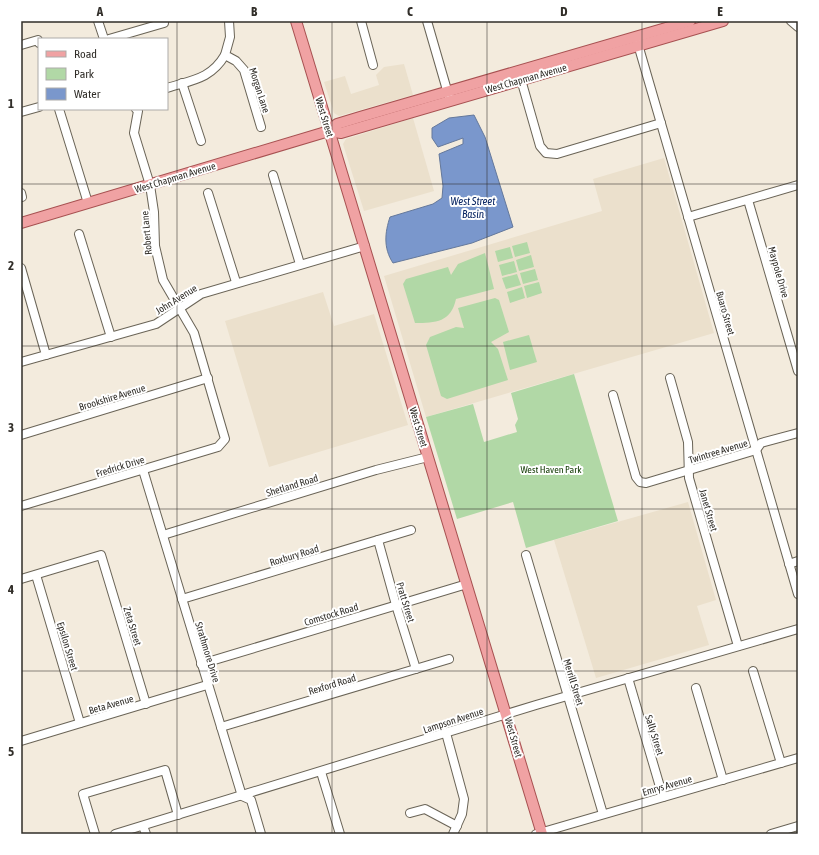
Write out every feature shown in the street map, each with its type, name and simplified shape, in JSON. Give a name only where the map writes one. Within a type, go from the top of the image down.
[{"type":"main road","name":"West Street","points":[[296,21],[507,714],[540,833]]},
{"type":"main road","name":"West Chapman Avenue","points":[[637,42],[690,21]]},
{"type":"main road","name":"West Chapman Avenue","points":[[21,223],[329,131],[341,133],[449,96],[520,75],[637,42],[723,21]]},
{"type":"street","points":[[98,21],[104,38]]},
{"type":"street","points":[[168,88],[210,74],[220,65],[225,55],[230,37],[229,21]]},
{"type":"street","points":[[361,21],[373,65]]},
{"type":"street","points":[[427,21],[449,96]]},
{"type":"street","points":[[792,21],[798,26]]},
{"type":"street","points":[[798,21],[798,26]]},
{"type":"street","points":[[111,38],[164,22]]},
{"type":"street","points":[[21,45],[38,41]]},
{"type":"street","name":"Buaro Street","points":[[637,42],[798,594]]},
{"type":"street","name":"Morgan Lane","points":[[225,55],[236,62],[244,70],[261,127]]},
{"type":"street","points":[[520,75],[540,146],[544,152],[549,154],[557,154],[661,123]]},
{"type":"street","points":[[182,83],[201,141]]},
{"type":"street","points":[[21,112],[38,107]]},
{"type":"street","points":[[59,110],[88,203]]},
{"type":"street","name":"Robert Lane","points":[[138,110],[134,133],[150,185],[154,212],[155,246],[163,280],[194,333],[225,435],[224,442]]},
{"type":"street","points":[[274,175],[300,264]]},
{"type":"street","points":[[688,217],[798,185]]},
{"type":"street","points":[[208,194],[236,282]]},
{"type":"street","name":"Maypole Drive","points":[[748,200],[798,372]]},
{"type":"street","points":[[79,234],[111,337]]},
{"type":"street","name":"John Avenue","points":[[21,362],[156,324],[202,294],[236,282],[365,246]]},
{"type":"street","points":[[21,268],[46,355]]},
{"type":"street","name":"Brookshire Avenue","points":[[21,435],[208,378]]},
{"type":"street","name":"Janet Street","points":[[670,378],[688,442],[691,485],[738,646]]},
{"type":"street","name":"Twintree Avenue","points":[[612,395],[636,477],[640,482],[646,483],[756,450],[761,443],[798,433]]},
{"type":"street","name":"Fredrick Drive","points":[[21,506],[218,447],[224,442]]},
{"type":"street","name":"Shetland Road","points":[[163,535],[376,470],[428,457]]},
{"type":"street","name":"Strathmore Drive","points":[[143,470],[207,685],[242,796],[250,800],[261,834]]},
{"type":"street","name":"Roxbury Road","points":[[182,599],[411,530]]},
{"type":"street","name":"Pratt Street","points":[[378,540],[416,669]]},
{"type":"street","name":"Zeta Street","points":[[36,575],[101,555],[146,704]]},
{"type":"street","name":"Merrill Street","points":[[526,555],[603,814]]},
{"type":"street","points":[[789,564],[798,561]]},
{"type":"street","points":[[21,579],[36,575]]},
{"type":"street","name":"Epsilon Street","points":[[36,575],[80,723]]},
{"type":"street","name":"Comstock Road","points":[[201,664],[467,584]]},
{"type":"street","name":"Lampson Avenue","points":[[115,834],[144,830],[178,815],[507,714],[798,629]]},
{"type":"street","name":"Rexford Road","points":[[221,727],[449,659]]},
{"type":"street","points":[[753,671],[781,763]]},
{"type":"street","name":"Sally Street","points":[[628,678],[663,797]]},
{"type":"street","name":"Beta Avenue","points":[[21,741],[207,685]]},
{"type":"street","points":[[696,688],[723,780]]},
{"type":"street","points":[[446,733],[464,799],[462,814],[453,834]]},
{"type":"street","name":"Emrys Avenue","points":[[540,833],[798,758]]},
{"type":"street","points":[[95,834],[83,794],[164,770],[178,815]]},
{"type":"street","points":[[321,772],[340,834]]},
{"type":"street","points":[[410,813],[425,809],[457,826]]},
{"type":"street","points":[[771,834],[798,826]]},
{"type":"shaded area","points":[[404,64],[413,95],[339,116],[334,113],[324,82],[345,76],[351,94],[379,85],[376,75],[384,67]]},
{"type":"shaded area","points":[[413,118],[434,191],[364,211],[343,144],[346,139]]},
{"type":"shaded area","points":[[664,158],[714,333],[426,417],[384,276],[602,211],[593,179]]},
{"type":"shaded area","points":[[323,292],[334,326],[374,314],[408,425],[269,467],[225,321]]},
{"type":"shaded area","points":[[688,502],[716,600],[697,606],[709,645],[596,678],[554,540]]},
{"type":"green space","points":[[527,242],[530,253],[515,257],[512,246]]},
{"type":"green space","points":[[510,247],[513,258],[498,262],[495,251]]},
{"type":"green space","points":[[485,253],[494,289],[456,299],[454,307],[442,320],[415,323],[403,284],[406,279],[448,267],[451,275],[458,264]]},
{"type":"green space","points":[[531,255],[534,267],[519,271],[516,260]]},
{"type":"green space","points":[[514,261],[517,272],[502,276],[499,265]]},
{"type":"green space","points":[[535,269],[538,280],[523,284],[520,273]]},
{"type":"green space","points":[[517,274],[521,285],[506,289],[502,278]]},
{"type":"green space","points":[[539,282],[542,293],[527,298],[524,286]]},
{"type":"green space","points":[[522,287],[525,298],[510,303],[507,292]]},
{"type":"green space","points":[[495,298],[499,300],[509,332],[491,342],[498,349],[508,380],[447,399],[441,396],[426,345],[430,337],[456,327],[464,328],[458,308]]},
{"type":"green space","points":[[529,335],[537,362],[510,370],[503,342]]},
{"type":"green space","name":"West Haven Park","points":[[574,374],[618,521],[526,548],[513,502],[457,519],[426,417],[473,404],[484,442],[517,432],[515,425],[518,419],[511,393]]},
{"type":"water","name":"West Street Basin","points":[[474,115],[485,137],[513,227],[472,243],[393,263],[386,246],[387,228],[390,217],[433,204],[442,198],[443,186],[439,154],[463,144],[463,138],[438,147],[432,138],[432,128],[449,118]]}]
